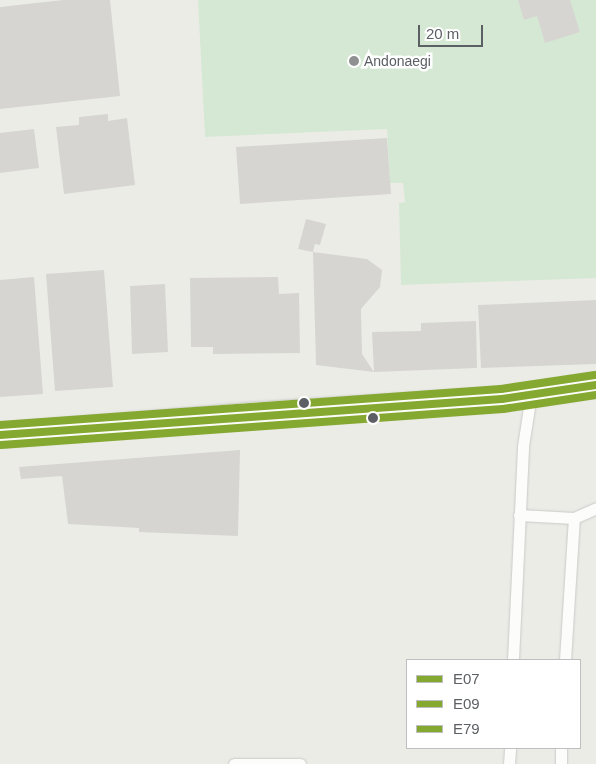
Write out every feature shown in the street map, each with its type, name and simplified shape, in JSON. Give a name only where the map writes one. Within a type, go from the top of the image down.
[{"type":"street","points":[[0,435],[531,395],[596,386]]},
{"type":"lane","points":[[513,659],[523,446],[531,395]]},
{"type":"lane","points":[[519,515],[574,518],[596,508]]},
{"type":"lane","points":[[565,659],[574,518]]},
{"type":"lane","points":[[510,749],[510,764]]},
{"type":"lane","points":[[561,749],[561,764]]},
{"type":"lane","points":[[234,764],[300,764]]},
{"type":"green space","points":[[198,0],[596,0],[596,278],[401,285],[399,203],[405,202],[403,183],[390,183],[387,129],[205,137]]},
{"type":"building","points":[[63,0],[110,0],[120,96],[0,109],[0,7]]},
{"type":"building","points":[[518,0],[570,0],[580,32],[545,43],[537,16],[524,20]]},
{"type":"building","points":[[108,114],[108,121],[127,118],[135,185],[64,194],[56,127],[79,125],[79,117]]},
{"type":"building","points":[[34,129],[39,168],[0,173],[0,133]]},
{"type":"building","points":[[387,138],[391,194],[240,204],[236,147]]},
{"type":"building","points":[[306,219],[326,224],[320,245],[315,244],[313,252],[298,249]]},
{"type":"building","points":[[313,252],[367,259],[382,270],[380,287],[361,309],[362,354],[374,372],[316,365]]},
{"type":"building","points":[[104,270],[113,387],[55,391],[46,274]]},
{"type":"building","points":[[34,277],[43,394],[0,397],[0,280]]},
{"type":"building","points":[[278,277],[279,294],[299,293],[300,353],[213,354],[213,347],[191,347],[190,278]]},
{"type":"building","points":[[165,284],[168,352],[132,354],[130,286]]},
{"type":"building","points":[[596,300],[596,364],[481,368],[478,305]]},
{"type":"building","points":[[476,321],[477,368],[374,372],[372,332],[421,331],[421,323]]},
{"type":"building","points":[[240,450],[238,536],[139,532],[139,528],[68,524],[62,476],[21,479],[19,467]]},
{"type":"transit line","name":"E79","points":[[0,425],[501,389],[595,375]]},
{"type":"transit line","name":"E07","points":[[0,435],[502,399],[596,385]]},
{"type":"transit line","name":"E09","points":[[1,445],[503,409],[596,395]]},
{"type":"place","name":"Andonaegi","points":[[354,61]]}]
